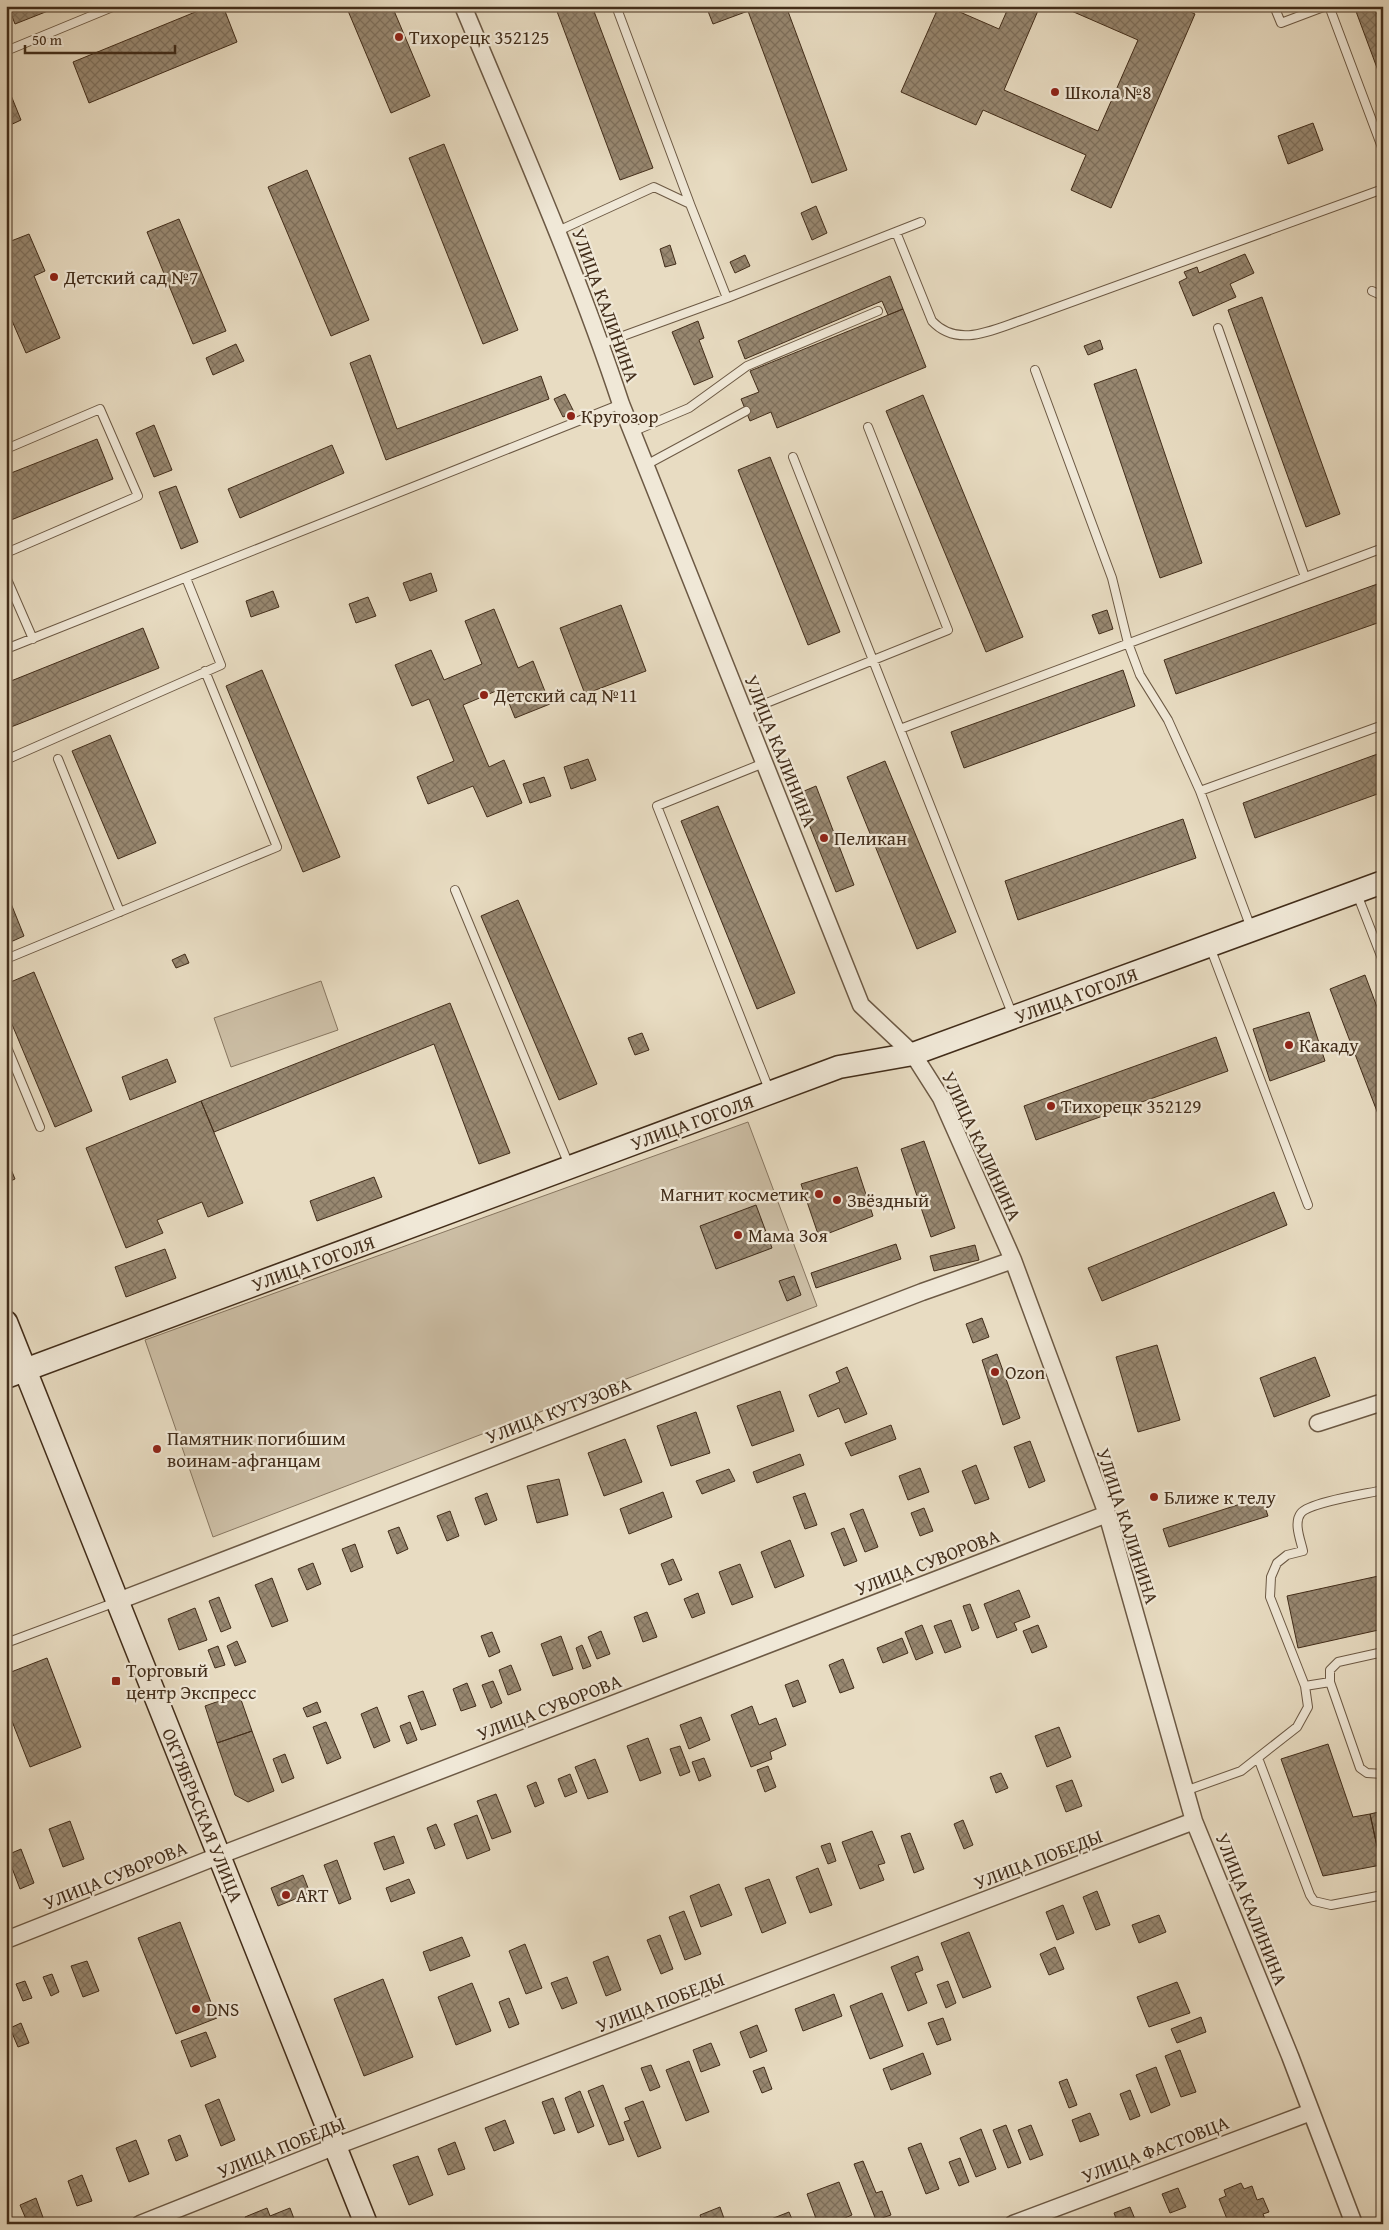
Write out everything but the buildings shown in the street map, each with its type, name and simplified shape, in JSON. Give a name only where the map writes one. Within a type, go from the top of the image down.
[{"type":"main road","name":"УЛИЦА ГОГОЛЯ","points":[[16,1374],[839,1067],[913,1054],[1383,882]]},
{"type":"main road","name":"ОКТЯБРЬСКАЯ УЛИЦА","points":[[6,1322],[16,1374],[118,1601],[366,2224]]},
{"type":"street","name":"УЛИЦА КАЛИНИНА","points":[[463,6],[558,232],[601,344],[621,404],[861,1006],[913,1054],[941,1098],[1013,1260],[1106,1514],[1194,1821],[1354,2224]]},
{"type":"street","name":"УЛИЦА КУТУЗОВА","points":[[118,1601],[886,1306],[1013,1260]]},
{"type":"street","points":[[1318,1423],[1383,1402]]},
{"type":"street","name":"УЛИЦА СУВОРОВА","points":[[6,1940],[218,1856],[1106,1514]]},
{"type":"street","name":"УЛИЦА ПОБЕДЫ","points":[[140,2224],[336,2146],[1194,1821]]},
{"type":"street","name":"УЛИЦА ФАСТОВЦА","points":[[1013,2224],[1311,2112]]},
{"type":"lane","points":[[6,51],[114,6]]},
{"type":"lane","points":[[616,6],[727,298]]},
{"type":"lane","points":[[1274,6],[1281,23],[1327,6],[1383,150]]},
{"type":"lane","points":[[558,232],[654,186],[690,204]]},
{"type":"lane","points":[[896,232],[932,321],[942,332],[962,336],[985,332],[1009,324],[1383,190]]},
{"type":"lane","points":[[601,344],[727,298],[921,222]]},
{"type":"lane","points":[[1372,292],[1383,296]]},
{"type":"lane","points":[[632,432],[689,408],[747,366],[878,312]]},
{"type":"lane","points":[[1218,328],[1305,577]]},
{"type":"lane","points":[[1035,370],[1112,578],[1128,642],[1140,675],[1168,720],[1200,791],[1251,930]]},
{"type":"lane","points":[[6,649],[621,404]]},
{"type":"lane","points":[[6,450],[100,409],[138,496],[6,553]]},
{"type":"lane","points":[[646,466],[746,411]]},
{"type":"lane","points":[[744,712],[948,630],[868,427]]},
{"type":"lane","points":[[793,457],[1014,1017]]},
{"type":"lane","points":[[900,729],[1383,548]]},
{"type":"lane","points":[[6,577],[33,639]]},
{"type":"lane","points":[[6,755],[8,759],[221,664],[186,578]]},
{"type":"lane","points":[[6,959],[277,847],[205,672]]},
{"type":"lane","points":[[1200,791],[1383,725]]},
{"type":"lane","points":[[58,759],[120,912]]},
{"type":"lane","points":[[764,763],[657,806],[770,1093]]},
{"type":"lane","points":[[455,890],[570,1167]]},
{"type":"lane","points":[[1356,892],[1383,961]]},
{"type":"lane","points":[[1210,945],[1308,1205]]},
{"type":"lane","points":[[6,1045],[40,1127]]},
{"type":"lane","points":[[1184,1791],[1242,1771],[1297,1727],[1308,1707],[1305,1686],[1270,1597],[1271,1577],[1276,1563],[1287,1556],[1303,1551],[1297,1524],[1300,1514],[1313,1506],[1383,1490]]},
{"type":"lane","points":[[6,1643],[118,1601]]},
{"type":"lane","points":[[1383,1652],[1338,1662],[1330,1670],[1330,1682],[1360,1768],[1367,1773],[1383,1774]]},
{"type":"lane","points":[[1305,1686],[1330,1682]]},
{"type":"lane","points":[[1258,1758],[1314,1901],[1331,1905],[1383,1895]]},
{"type":"shaded area","points":[[321,981],[338,1030],[231,1067],[214,1018]]},
{"type":"shaded area","points":[[748,1122],[817,1306],[213,1537],[145,1340]]},
{"type":"place","name":"Тихорецк 352125","points":[[399,37]]},
{"type":"place","name":"Школа №8","points":[[1055,92]]},
{"type":"place","name":"Детский сад №7","points":[[54,277]]},
{"type":"place","name":"Кругозор","points":[[571,416]]},
{"type":"place","name":"Детский сад №11","points":[[484,695]]},
{"type":"place","name":"Пеликан","points":[[824,838]]},
{"type":"place","name":"Какаду","points":[[1289,1045]]},
{"type":"place","name":"Тихорецк 352129","points":[[1051,1106]]},
{"type":"place","name":"Магнит косметик","points":[[819,1194]]},
{"type":"place","name":"Звёздный","points":[[837,1200]]},
{"type":"place","name":"Мама Зоя","points":[[738,1235]]},
{"type":"place","name":"Ozon","points":[[995,1372]]},
{"type":"place","name":"Памятник погибшим воинам-афганцам","points":[[157,1449]]},
{"type":"place","name":"Ближе к телу","points":[[1154,1497]]},
{"type":"place","name":"Торговый центр Экспресс","points":[[116,1681]]},
{"type":"place","name":"ART","points":[[286,1895]]},
{"type":"place","name":"DNS","points":[[196,2009]]}]
